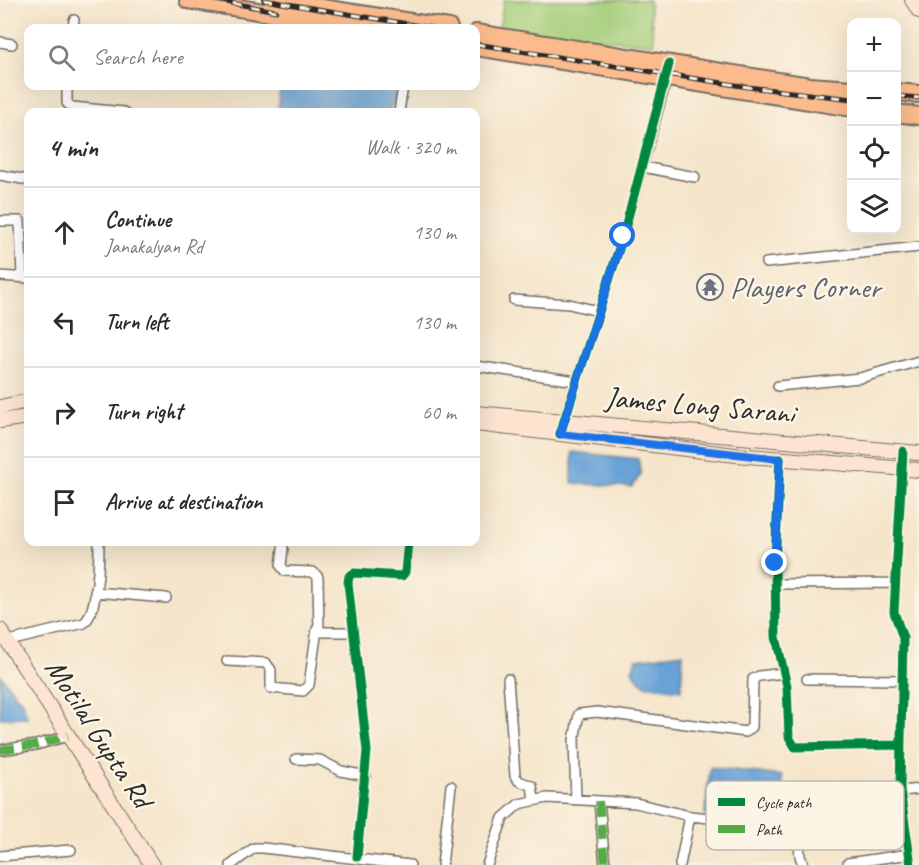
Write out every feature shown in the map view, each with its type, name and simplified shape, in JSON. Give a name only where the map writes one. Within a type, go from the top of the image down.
[{"type":"highway","points":[[188,0],[340,24]]},
{"type":"highway","points":[[273,0],[423,24]]},
{"type":"highway","points":[[480,34],[847,107]]},
{"type":"highway","points":[[480,48],[668,71],[844,88],[833,106]]},
{"type":"highway","points":[[901,93],[919,94]]},
{"type":"highway","points":[[901,114],[919,116]]},
{"type":"main road","points":[[912,0],[919,11]]},
{"type":"main road","points":[[0,407],[24,402]]},
{"type":"main road","name":"James Long Sarani","points":[[480,413],[919,453]]},
{"type":"main road","points":[[0,421],[24,418]]},
{"type":"main road","points":[[480,424],[780,459],[919,470]]},
{"type":"main road","name":"Motilal Gupta Rd","points":[[5,635],[152,865]]},
{"type":"street","points":[[0,42],[12,44]]},
{"type":"street","points":[[560,434],[643,167],[668,71]]},
{"type":"street","points":[[67,90],[67,103],[72,107],[82,108]]},
{"type":"street","points":[[400,108],[402,90]]},
{"type":"street","points":[[643,167],[695,177]]},
{"type":"street","points":[[0,175],[24,179]]},
{"type":"street","points":[[0,221],[20,221],[24,266]]},
{"type":"street","points":[[766,263],[919,247]]},
{"type":"street","points":[[0,276],[24,277]]},
{"type":"street","points":[[514,300],[568,304],[598,311]]},
{"type":"street","points":[[778,386],[860,378],[919,361]]},
{"type":"street","points":[[480,367],[576,381]]},
{"type":"street","points":[[900,781],[903,638],[894,612],[903,451]]},
{"type":"street","points":[[780,459],[776,637],[784,673],[789,737],[795,747],[901,745]]},
{"type":"street","points":[[5,635],[84,623],[90,619],[99,546]]},
{"type":"street","points":[[360,860],[367,751],[349,576],[354,573],[402,576],[405,573],[408,546]]},
{"type":"street","points":[[226,661],[266,663],[271,670],[271,688],[303,691],[309,685],[317,629],[318,577],[313,572],[285,571],[281,566],[283,548]]},
{"type":"street","points":[[776,584],[896,583]]},
{"type":"street","points":[[95,592],[166,598]]},
{"type":"street","points":[[317,629],[321,633],[354,632]]},
{"type":"street","points":[[576,800],[574,740],[579,714],[608,713],[728,732],[746,732],[752,728],[753,679],[759,676],[784,673]]},
{"type":"street","points":[[508,679],[515,777],[532,786],[534,800]]},
{"type":"street","points":[[807,679],[902,680]]},
{"type":"street","points":[[0,750],[36,745],[68,736]]},
{"type":"street","points":[[296,759],[320,760],[341,771],[366,776]]},
{"type":"street","points":[[442,865],[451,786]]},
{"type":"street","points":[[904,790],[919,789]]},
{"type":"street","points":[[487,865],[503,818],[519,804],[534,800],[636,803],[706,818]]},
{"type":"street","points":[[599,801],[605,865]]},
{"type":"street","points":[[680,865],[690,816]]},
{"type":"street","points":[[904,816],[911,865]]},
{"type":"street","points":[[231,865],[254,848],[410,865]]},
{"type":"street","points":[[0,856],[71,850]]},
{"type":"street","points":[[799,850],[804,865]]},
{"type":"street","points":[[848,863],[910,854]]},
{"type":"green space","points":[[504,0],[649,0],[654,44],[499,29]]},
{"type":"water","points":[[280,90],[399,90],[390,108],[278,108]]},
{"type":"water","points":[[572,452],[638,459],[641,474],[632,487],[572,483]]},
{"type":"water","points":[[683,653],[681,690],[644,685],[632,671],[636,659]]},
{"type":"water","points":[[0,675],[23,703],[27,717],[0,718]]},
{"type":"water","points":[[710,767],[782,776],[782,781],[709,781]]},
{"type":"railway","points":[[215,0],[276,11]]},
{"type":"railway","points":[[264,0],[408,24]]},
{"type":"railway","points":[[480,45],[748,87],[847,98]]},
{"type":"railway","points":[[901,96],[919,98]]},
{"type":"marked path","points":[[0,750],[36,745],[68,736]]},
{"type":"marked path","points":[[599,801],[605,865]]},
{"type":"cycle path","points":[[560,434],[623,236],[669,64]]},
{"type":"cycle path","points":[[900,781],[903,638],[894,612],[903,451]]},
{"type":"cycle path","points":[[780,459],[775,563],[776,637],[787,686],[789,737],[795,747],[901,745]]},
{"type":"cycle path","points":[[357,857],[367,751],[349,576],[354,573],[402,576],[405,572],[408,546]]},
{"type":"cycle path","points":[[904,817],[911,865]]},
{"type":"place","name":"Players Corner","points":[[710,287]]},
{"type":"route","points":[[623,236],[560,434],[780,459],[775,563]]}]
